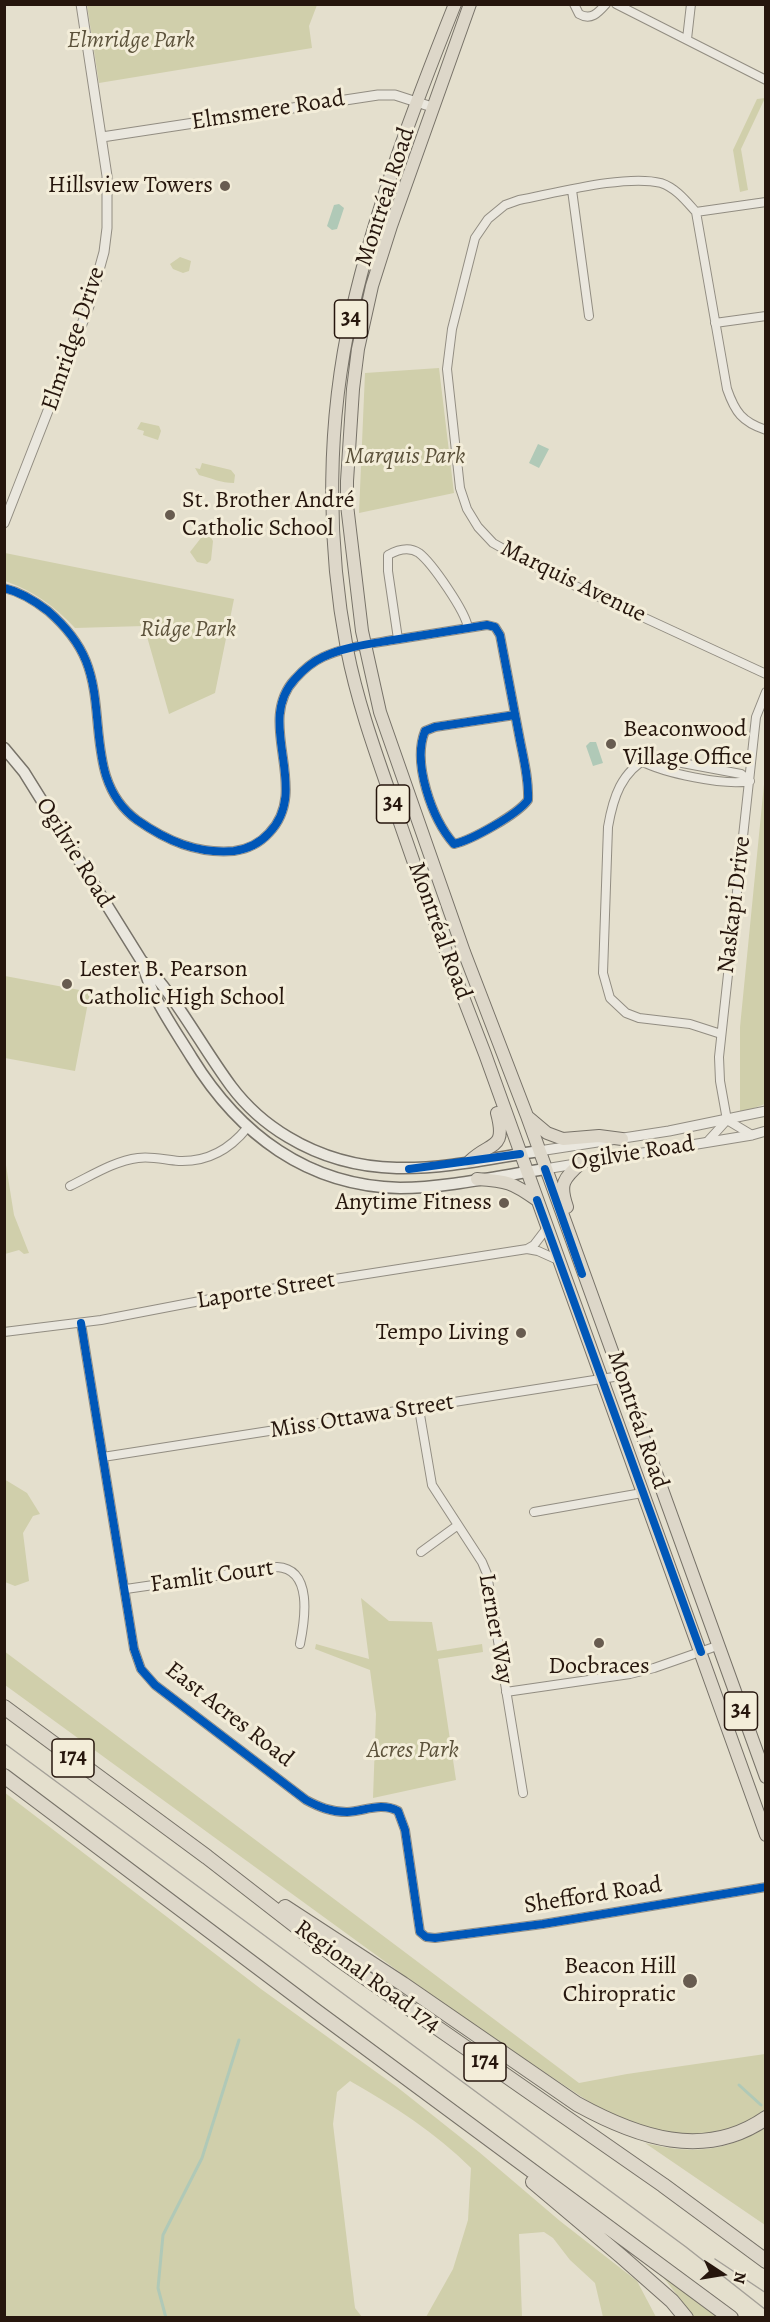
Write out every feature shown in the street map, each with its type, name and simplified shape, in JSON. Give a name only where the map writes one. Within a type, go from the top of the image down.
[{"type":"highway","name":"Regional Road 174","points":[[4,1707],[207,1857],[337,1958],[663,2185],[765,2261]]},
{"type":"highway","name":"174","points":[[4,1776],[731,2318]]},
{"type":"highway","points":[[207,1857],[403,1984],[577,2104],[608,2120],[649,2135],[692,2141],[715,2140],[736,2135],[765,2118]]},
{"type":"highway","points":[[460,2117],[661,2290],[686,2318]]},
{"type":"main road","name":"Montréal Road","points":[[454,4],[417,102],[364,262],[342,366],[333,444],[333,524],[336,577],[347,649],[368,730],[446,957],[485,1054],[765,1834]]},
{"type":"main road","name":"Montréal Road","points":[[470,4],[432,107],[372,286],[358,349],[347,458],[347,505],[364,645],[380,712],[464,952],[527,1116],[765,1777]]},
{"type":"main road","name":"Ogilvie Road","points":[[4,748],[28,779],[141,960],[162,982],[232,1087],[260,1117],[290,1139],[330,1158],[371,1167],[397,1169],[539,1151]]},
{"type":"main road","points":[[446,957],[464,952]]},
{"type":"main road","name":"Ogilvie Road","points":[[141,960],[148,985],[200,1070],[226,1107],[247,1128],[290,1159],[316,1171],[342,1179],[402,1188],[545,1169]]},
{"type":"main road","points":[[471,1161],[493,1147],[501,1135],[486,1072],[485,1054]]},
{"type":"main road","points":[[527,1116],[547,1133],[563,1139],[599,1136],[622,1139]]},
{"type":"main road","points":[[576,1255],[576,1236],[562,1193],[562,1186],[580,1163]]},
{"type":"main road","points":[[477,1179],[505,1181],[537,1200]]},
{"type":"street","name":"Elmridge Drive","points":[[4,523],[89,306],[98,278],[107,228],[108,202],[102,137],[81,4]]},
{"type":"street","points":[[574,4],[579,14],[587,17],[595,14],[606,4]]},
{"type":"street","points":[[616,4],[765,80]]},
{"type":"street","points":[[687,39],[691,4]]},
{"type":"street","name":"Elmsmere Road","points":[[102,137],[378,94],[395,95],[432,107]]},
{"type":"street","name":"Marquis Avenue","points":[[696,212],[681,195],[663,184],[641,180],[621,181],[519,200],[505,205],[488,219],[475,238],[452,329],[447,369],[460,488],[467,509],[478,527],[493,543],[543,571],[765,674]]},
{"type":"street","points":[[572,190],[589,316]]},
{"type":"street","points":[[765,202],[696,212],[727,389],[734,410],[751,425],[765,430]]},
{"type":"street","points":[[715,323],[765,316]]},
{"type":"street","points":[[398,639],[388,571],[388,555],[402,549],[417,552],[426,561],[460,608],[468,628]]},
{"type":"street","points":[[4,588],[34,600],[55,617],[76,641],[87,661],[101,760],[117,800],[132,816],[149,828],[182,845],[204,851],[243,849],[263,840],[277,825],[285,805],[287,783],[286,763],[279,731],[284,697],[293,681],[314,662],[364,645],[487,625],[495,627],[500,635],[529,784],[528,800],[515,813],[464,842],[454,844],[443,831],[429,803],[421,741],[425,731],[435,727],[515,715]]},
{"type":"street","name":"Naskapi Drive","points":[[727,1120],[720,1081],[721,1034],[756,717],[765,692]]},
{"type":"street","points":[[721,1034],[690,1024],[639,1018],[626,1013],[610,998],[603,973],[608,827],[612,806],[621,781],[641,761],[650,766],[704,779],[738,783],[750,781]]},
{"type":"street","name":"Ogilvie Road","points":[[539,1151],[622,1139],[765,1112]]},
{"type":"street","points":[[706,1142],[727,1120],[752,1135]]},
{"type":"street","points":[[70,1186],[118,1163],[139,1158],[199,1160],[219,1153],[247,1128]]},
{"type":"street","name":"Ogilvie Road","points":[[545,1169],[765,1131]]},
{"type":"street","points":[[527,1249],[534,1245],[547,1228]]},
{"type":"street","name":"Laporte Street","points":[[4,1332],[81,1323],[226,1296],[527,1249],[558,1260]]},
{"type":"street","name":"East Acres Road","points":[[81,1323],[134,1649],[141,1669],[155,1685],[306,1800],[325,1810],[347,1812],[388,1806],[398,1810],[405,1830],[418,1927],[426,1937]]},
{"type":"street","name":"Miss Ottawa Street","points":[[103,1457],[620,1376]]},
{"type":"street","name":"Lerner Way","points":[[419,1409],[432,1485],[482,1562],[487,1574],[523,1793]]},
{"type":"street","points":[[534,1512],[642,1493]]},
{"type":"street","points":[[421,1552],[458,1525]]},
{"type":"street","name":"Famlit Court","points":[[126,1589],[278,1567],[289,1568],[297,1574],[301,1586],[305,1618],[300,1644]]},
{"type":"street","points":[[506,1692],[630,1674],[717,1646]]},
{"type":"street","name":"Shefford Road","points":[[426,1937],[435,1938],[543,1924],[765,1887]]},
{"type":"green space","name":"Elmridge Park","points":[[87,4],[317,5],[309,26],[312,48],[99,83]]},
{"type":"green space","points":[[765,98],[741,149],[748,190],[740,192],[733,150],[757,99]]},
{"type":"green space","points":[[180,257],[191,261],[189,271],[183,273],[173,269],[170,264]]},
{"type":"green space","name":"Marquis Park","points":[[439,368],[454,493],[359,513],[365,373]]},
{"type":"green space","points":[[141,422],[159,426],[161,431],[158,440],[143,435],[144,431],[137,429]]},
{"type":"green space","points":[[202,463],[231,470],[235,475],[234,483],[199,475],[195,468],[200,469]]},
{"type":"green space","points":[[204,534],[210,536],[213,541],[211,560],[207,564],[197,562],[190,552]]},
{"type":"green space","name":"Ridge Park","points":[[5,553],[234,599],[215,693],[169,714],[144,626],[75,628],[43,600],[5,581]]},
{"type":"green space","points":[[765,774],[765,1104],[740,1113],[740,1027]]},
{"type":"green space","points":[[5,976],[90,992],[75,1071],[5,1058]]},
{"type":"green space","points":[[5,1159],[14,1215],[29,1253],[24,1254],[19,1250],[5,1254]]},
{"type":"green space","points":[[4,1479],[27,1493],[40,1514],[33,1516],[23,1533],[29,1581],[15,1586],[5,1582]]},
{"type":"green space","name":"Acres Park","points":[[361,1598],[389,1621],[432,1622],[437,1651],[482,1644],[483,1652],[438,1659],[456,1780],[373,1798],[376,1714],[370,1670],[315,1649],[316,1644],[369,1659]]},
{"type":"green space","points":[[4,1651],[579,2083],[765,2054],[765,2112],[725,2134],[670,2136],[618,2118],[594,2105],[409,1979],[5,1685]]},
{"type":"green space","points":[[4,1792],[261,1989],[397,2087],[479,2152],[560,2221],[637,2281],[656,2317],[603,2317],[595,2283],[570,2260],[553,2238],[544,2232],[519,2234],[522,2317],[426,2317],[453,2269],[468,2220],[471,2168],[444,2143],[414,2121],[350,2081],[337,2092],[333,2124],[355,2308],[362,2317],[5,2317]]},
{"type":"green space","points":[[765,2127],[765,2225],[645,2143],[678,2149],[707,2149],[736,2142]]},
{"type":"green space","points":[[660,2273],[720,2317],[694,2317]]},
{"type":"shaded area","points":[[339,204],[344,208],[337,229],[332,230],[327,226],[334,205]]},
{"type":"shaded area","points":[[538,444],[549,449],[539,468],[529,463]]},
{"type":"shaded area","points":[[590,742],[596,742],[603,763],[593,766],[586,746]]},
{"type":"waterway","points":[[166,2318],[158,2288],[163,2235],[202,2158],[239,2040]]},
{"type":"waterway","points":[[739,2085],[761,2105]]},
{"type":"tram line","points":[[4,1743],[686,2247],[766,2310]]},
{"type":"tram line","points":[[715,2259],[766,2293]]},
{"type":"cycle path","points":[[4,588],[28,597],[48,611],[70,634],[83,654],[96,702],[104,767],[110,786],[121,804],[137,820],[148,827],[171,840],[195,848],[234,851],[249,847],[265,837],[281,816],[285,797],[280,735],[280,715],[284,696],[304,669],[331,654],[357,646],[393,640],[487,625],[495,627],[500,635],[524,759],[528,800],[494,826],[454,844],[438,820],[426,790],[421,759],[425,731],[435,727],[515,715]]},
{"type":"cycle path","points":[[409,1169],[520,1154]]},
{"type":"cycle path","points":[[545,1169],[582,1274]]},
{"type":"cycle path","points":[[537,1200],[701,1652]]},
{"type":"cycle path","points":[[81,1323],[134,1649],[141,1669],[155,1685],[306,1800],[325,1809],[341,1812],[379,1807],[398,1811],[405,1830],[420,1932],[426,1937],[435,1938],[543,1924],[766,1887]]},
{"type":"place","name":"Hillsview Towers","points":[[225,186]]},
{"type":"place","name":"St. Brother André Catholic School","points":[[170,515]]},
{"type":"place","name":"Beaconwood Village Office","points":[[611,744]]},
{"type":"place","name":"Lester B. Pearson Catholic High School","points":[[67,984]]},
{"type":"place","name":"Anytime Fitness","points":[[504,1203]]},
{"type":"place","name":"Tempo Living","points":[[521,1333]]},
{"type":"place","name":"Docbraces","points":[[599,1643]]},
{"type":"place","name":"Beacon Hill Chiropratic","points":[[690,1981]]}]
